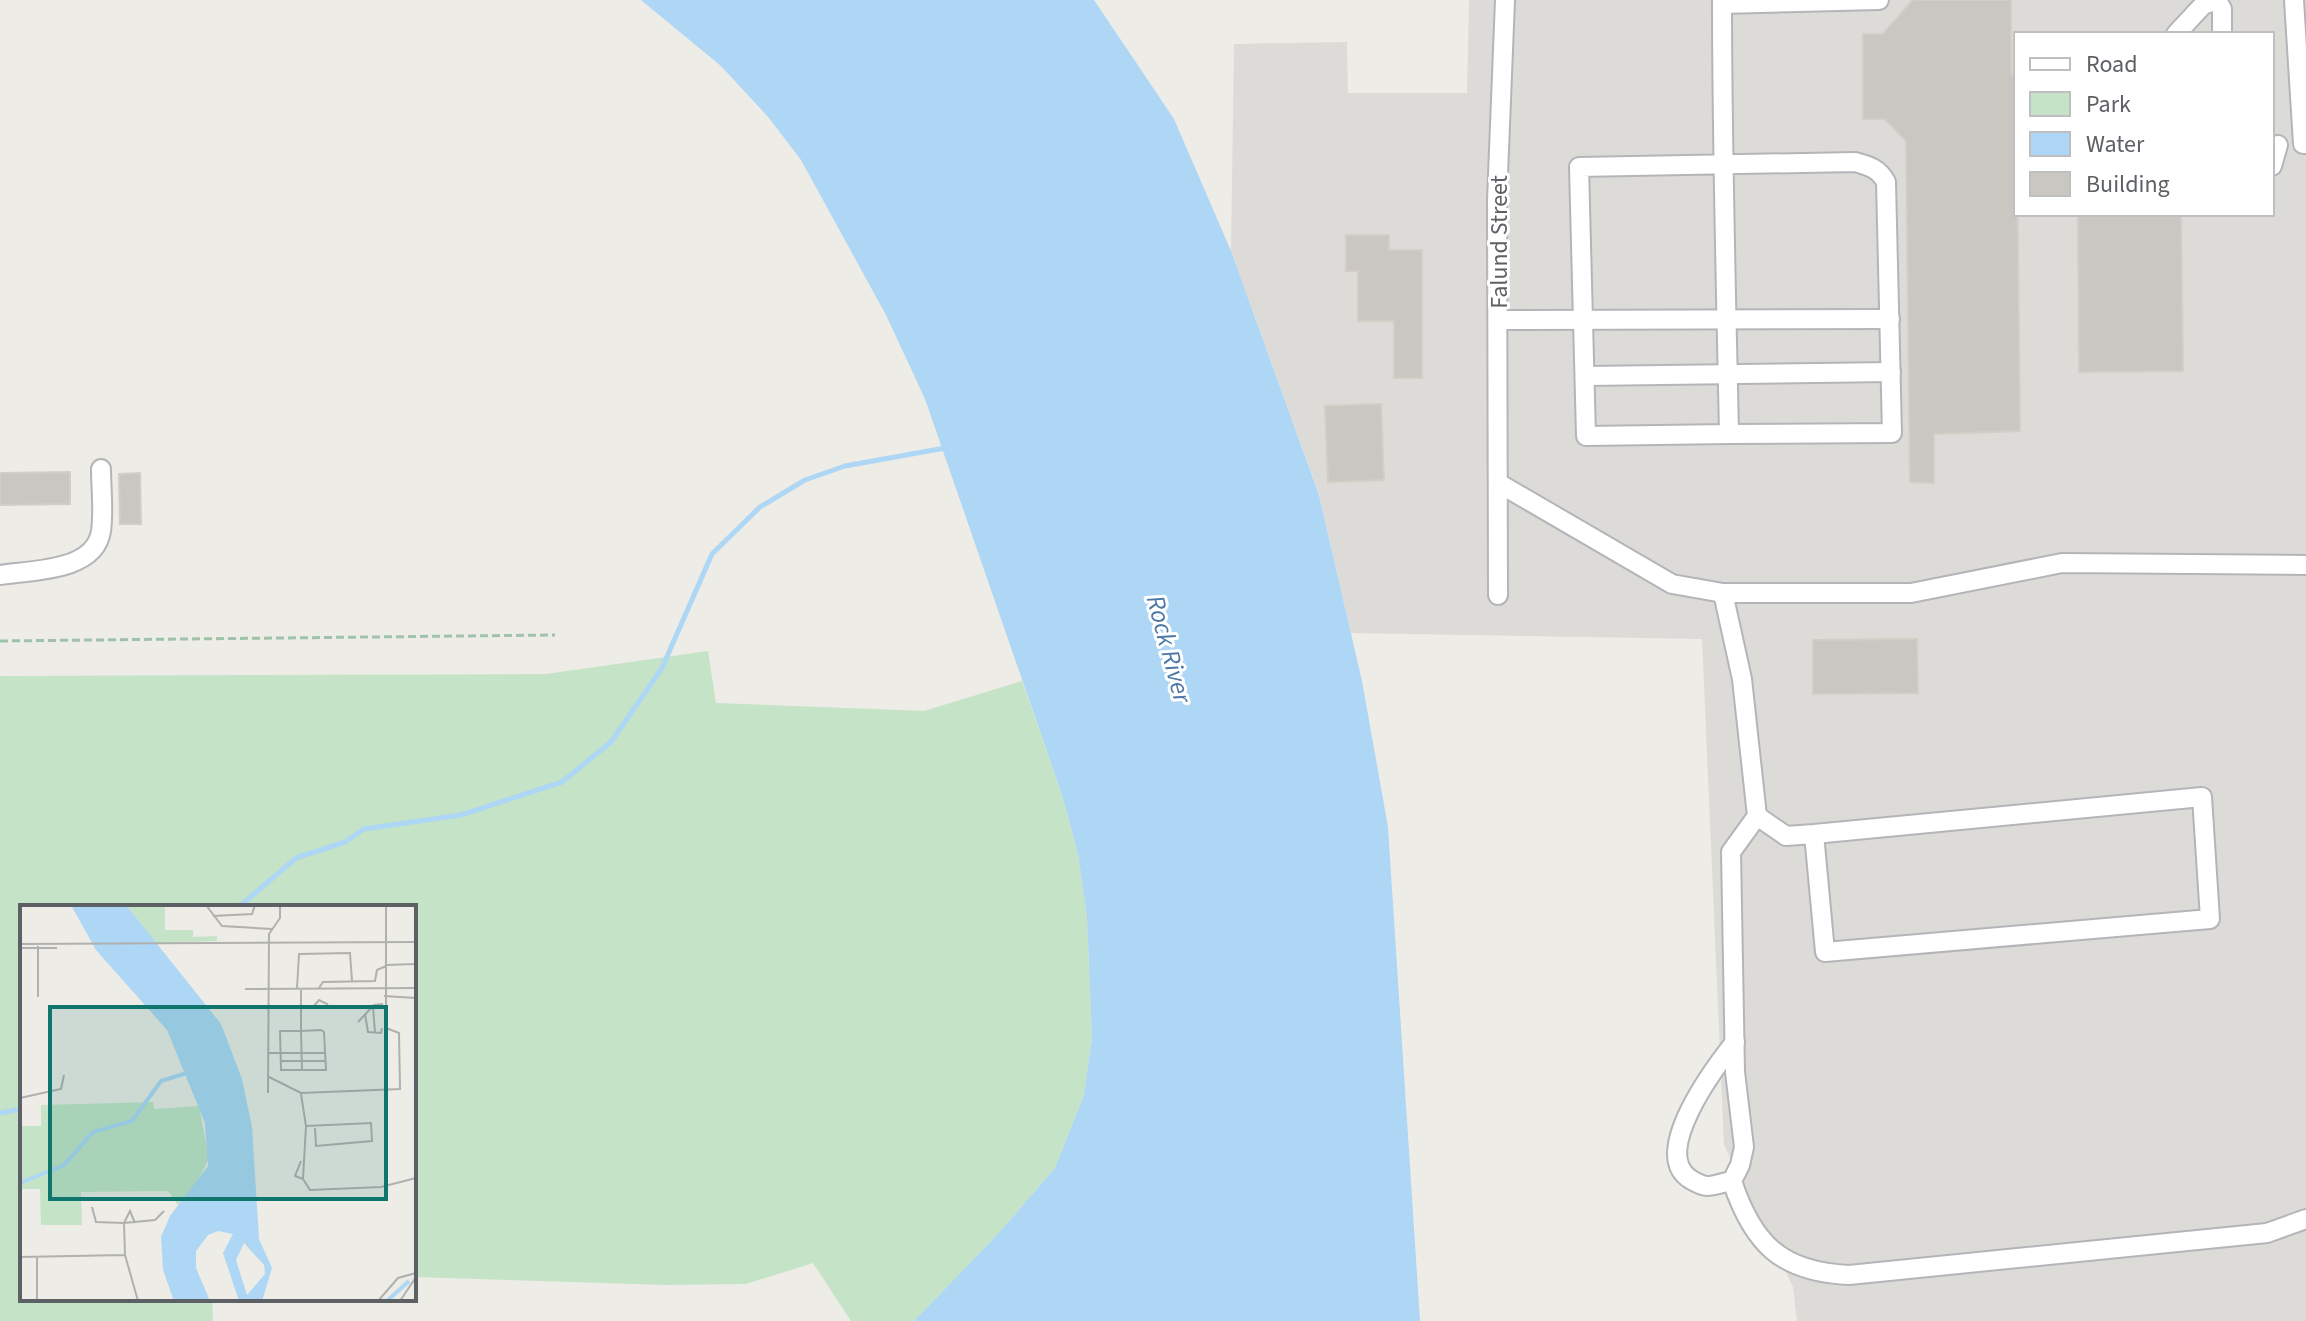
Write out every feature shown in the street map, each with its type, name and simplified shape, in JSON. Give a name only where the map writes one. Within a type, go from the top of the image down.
[{"type":"street","name":"Falund Street","points":[[1498,595],[1497,200],[1505,0]]},
{"type":"street","points":[[1729,434],[1722,2],[1879,0]]},
{"type":"street","points":[[2178,32],[2203,5],[2217,0],[2222,9],[2222,32]]},
{"type":"street","points":[[2294,0],[2303,144],[2306,144]]},
{"type":"street","points":[[2274,159],[2278,145]]},
{"type":"street","points":[[1855,162],[1870,166],[1881,173],[1886,182],[1890,319],[1892,433],[1586,436],[1579,167],[1855,162]]},
{"type":"street","points":[[1499,320],[1890,319]]},
{"type":"street","points":[[1585,376],[1891,372]]},
{"type":"street","points":[[0,575],[75,562],[93,549],[101,534],[101,469]]},
{"type":"street","points":[[1500,484],[1672,584],[1723,593],[1911,593],[2062,563],[2306,565]]},
{"type":"street","points":[[1723,593],[1742,679],[1757,816],[1731,852],[1735,1072],[1744,1147],[1732,1181],[1742,1211],[1781,1258],[1821,1274],[1849,1275],[2267,1233],[2306,1219]]},
{"type":"street","points":[[1757,816],[1786,836],[2202,797],[2210,919],[1825,952],[1814,834]]},
{"type":"street","points":[[1732,1181],[1706,1186],[1696,1182],[1684,1174],[1677,1159],[1683,1124],[1719,1062],[1735,1042]]},
{"type":"path","points":[[0,641],[555,635]]},
{"type":"shaded area","points":[[1469,0],[2306,0],[2306,1321],[1797,1321],[1793,1287],[1724,1145],[1702,639],[1351,633],[1319,494],[1231,251],[1234,44],[1347,42],[1348,93],[1467,93]]},
{"type":"green space","points":[[708,651],[716,703],[924,711],[1022,681],[1063,798],[1078,854],[1087,917],[1092,1038],[1084,1095],[1055,1168],[997,1235],[914,1321],[851,1321],[813,1263],[746,1284],[665,1285],[416,1277],[416,905],[20,905],[20,1301],[212,1301],[213,1321],[0,1321],[0,676],[546,674]]},
{"type":"water","name":"Rock River","points":[[641,0],[1094,0],[1174,119],[1231,251],[1319,495],[1362,681],[1388,827],[1420,1321],[914,1321],[997,1235],[1055,1168],[1084,1095],[1092,1038],[1087,917],[1078,854],[1063,798],[925,399],[886,315],[801,160],[769,118],[721,66]]},
{"type":"building","points":[[1913,0],[2011,0],[2020,431],[1934,434],[1934,483],[1910,482],[1906,141],[1885,119],[1863,119],[1863,34],[1883,34]]},
{"type":"building","points":[[2078,216],[2181,216],[2183,371],[2079,372]]},
{"type":"building","points":[[1346,235],[1389,235],[1389,250],[1422,250],[1422,378],[1394,378],[1394,321],[1358,321],[1358,271],[1346,271]]},
{"type":"building","points":[[1381,404],[1384,480],[1328,482],[1325,406]]},
{"type":"building","points":[[70,472],[70,504],[0,505],[0,473]]},
{"type":"building","points":[[140,473],[141,524],[120,524],[119,474]]},
{"type":"building","points":[[1917,639],[1918,693],[1813,694],[1813,640]]},
{"type":"waterway","points":[[241,905],[296,858],[345,842],[364,829],[461,815],[562,782],[611,742],[662,668],[712,554],[760,507],[805,480],[845,466],[945,448]]},
{"type":"waterway","points":[[0,1113],[20,1109]]}]
